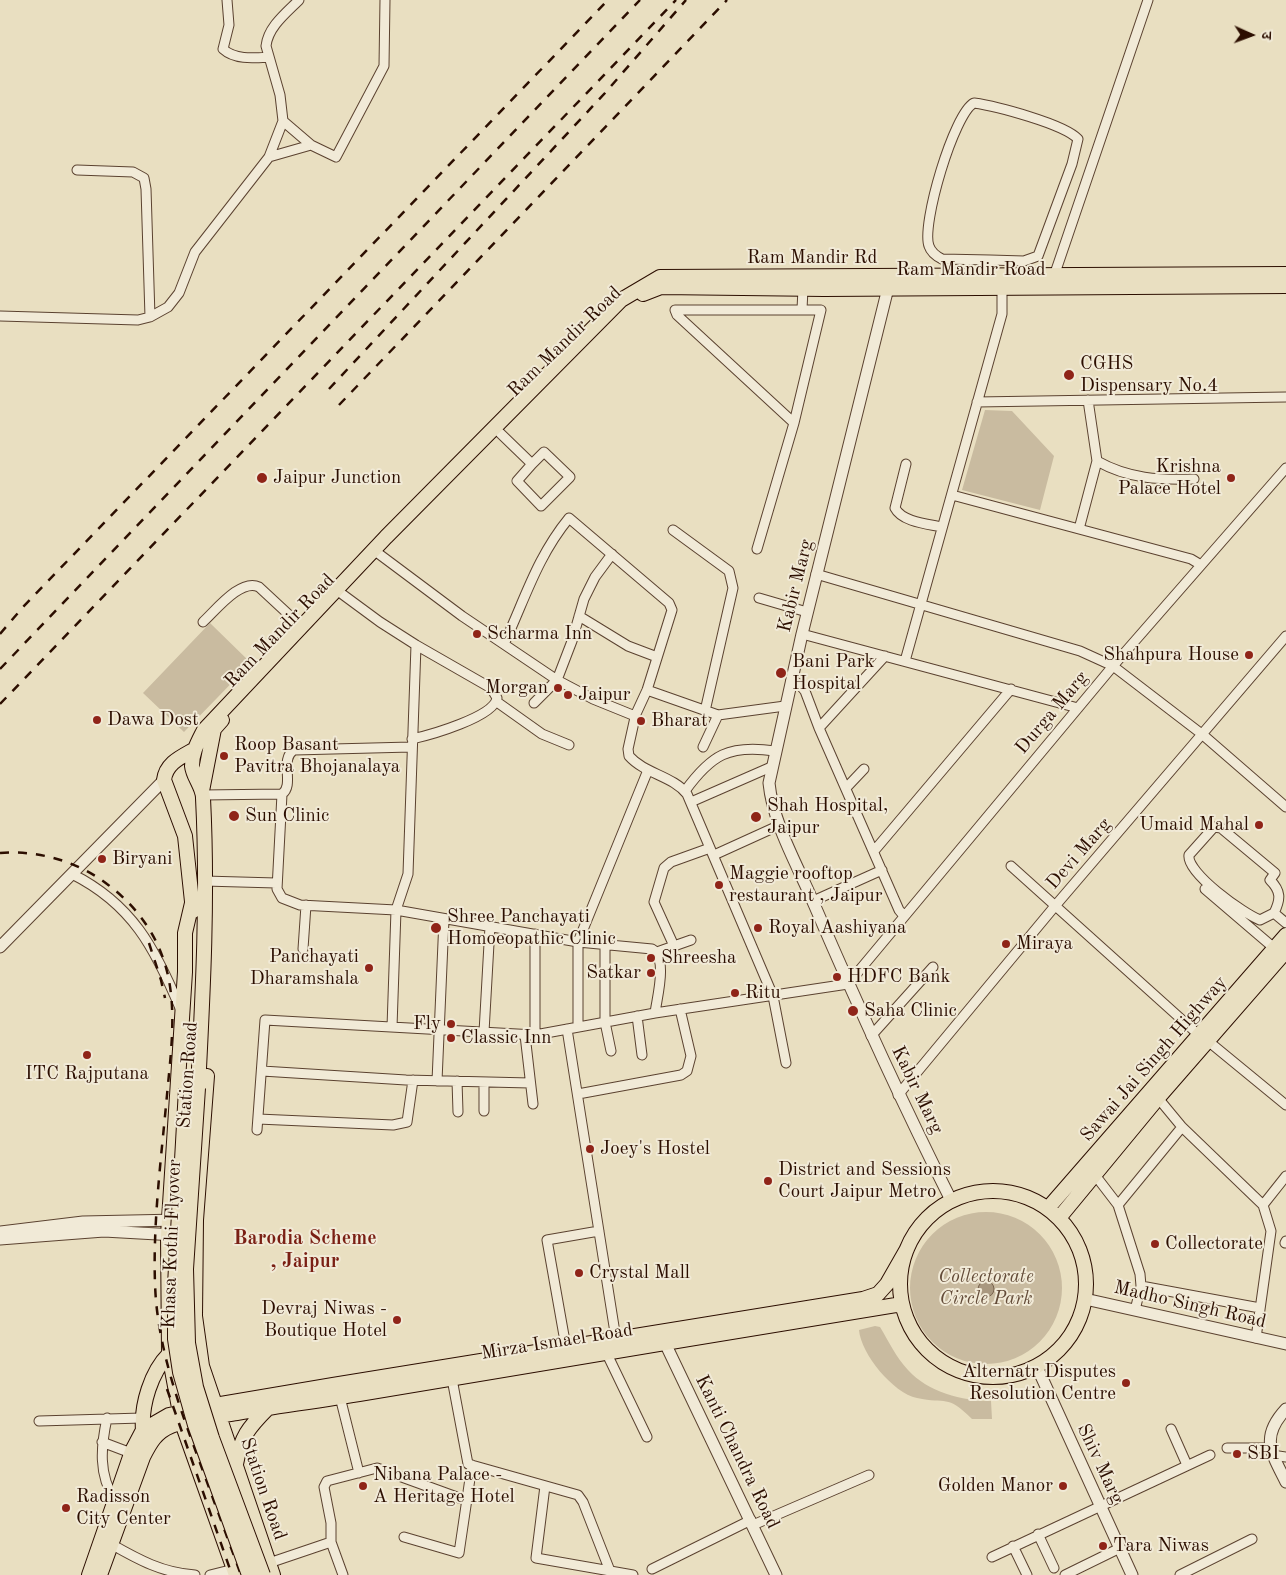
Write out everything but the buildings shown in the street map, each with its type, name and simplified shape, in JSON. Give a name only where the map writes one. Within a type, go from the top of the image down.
[{"type":"main road","name":"Ram Mandir Rd","points":[[621,300],[641,286],[660,277],[803,283],[890,283],[988,276],[1053,282],[1286,274]]},
{"type":"main road","name":"Ram Mandir Road","points":[[890,283],[1002,288],[1053,282],[1286,286]]},
{"type":"main road","name":"Ram Mandir Road","points":[[201,788],[214,729],[379,554],[611,320],[640,295],[661,287],[803,283]]},
{"type":"main road","name":"Ram Mandir Road","points":[[195,749],[204,730],[301,626],[386,537],[621,300]]},
{"type":"main road","points":[[195,749],[192,768],[201,788]]},
{"type":"main road","points":[[164,780],[165,773],[171,764],[195,749]]},
{"type":"main road","name":"Station Road","points":[[164,780],[184,836],[198,902],[213,922],[214,974],[195,1235],[195,1316],[202,1366],[236,1466],[268,1571]]},
{"type":"main road","name":"Station Road","points":[[198,902],[204,881],[201,788]]},
{"type":"main road","points":[[198,902],[185,933],[182,1013],[168,1235],[169,1354],[181,1418],[235,1572]]},
{"type":"main road","name":"Khasa Kothi Flyover","points":[[198,902],[205,970],[187,1250],[186,1317],[188,1343],[196,1387],[212,1438],[268,1571]]},
{"type":"main road","name":"Khasa Kothi Flyover","points":[[199,921],[194,958],[183,1140],[175,1285],[175,1339],[180,1372],[195,1425],[249,1575]]},
{"type":"main road","name":"Sawai Jai Singh Highway","points":[[1049,1207],[1204,1038],[1280,950],[1286,935]]},
{"type":"main road","points":[[1059,1218],[1158,1098],[1204,1038]]},
{"type":"main road","points":[[100,1575],[143,1456],[152,1440],[161,1431],[181,1418],[616,1338],[863,1299],[878,1294],[888,1284],[920,1225],[935,1210],[951,1200],[970,1193],[994,1190],[1019,1194],[1049,1207],[1059,1218],[1073,1235],[1083,1258],[1087,1279],[1086,1299],[1079,1322],[1066,1343],[1054,1356],[1037,1368],[1012,1376],[989,1378],[964,1374],[943,1364],[927,1351],[910,1329],[902,1304],[900,1270],[907,1249]]},
{"type":"main road","name":"Mirza Ismael Road","points":[[217,1410],[268,1408],[340,1397],[452,1379],[544,1361],[607,1354],[902,1304]]},
{"type":"main road","points":[[89,1575],[142,1424],[152,1383],[162,1361],[169,1354]]},
{"type":"main road","points":[[236,1466],[240,1443],[268,1408]]},
{"type":"main road","points":[[142,1424],[168,1415],[181,1418]]},
{"type":"street","points":[[226,0],[229,25],[223,49],[228,53],[248,58],[269,57]]},
{"type":"street","points":[[0,316],[138,320],[150,317],[168,308],[179,293],[195,252],[270,157],[283,121],[280,95],[269,57],[267,38],[275,26],[299,0]]},
{"type":"street","points":[[283,121],[311,145],[336,157],[384,66],[386,0]]},
{"type":"street","points":[[1053,282],[1148,0]]},
{"type":"street","points":[[974,103],[1030,117],[1072,132],[1078,139],[1072,164],[1038,256],[1024,261],[990,260],[942,259],[935,255],[929,246],[927,232],[937,185],[957,125],[968,106],[974,103]]},
{"type":"street","points":[[270,157],[311,145]]},
{"type":"street","points":[[77,170],[133,172],[144,178],[146,189],[150,317]]},
{"type":"street","points":[[988,276],[990,260]]},
{"type":"street","points":[[802,309],[803,283]]},
{"type":"street","name":"Kabir Marg","points":[[890,283],[816,574],[771,767],[769,783],[770,797],[780,825],[848,984],[898,1095],[951,1200]]},
{"type":"street","points":[[905,661],[1002,314],[1002,288]]},
{"type":"street","points":[[757,549],[794,423],[822,312],[819,309],[678,309],[675,311],[794,423]]},
{"type":"street","points":[[977,402],[1286,397]]},
{"type":"street","points":[[1079,529],[1097,461],[1088,400]]},
{"type":"street","points":[[500,433],[532,464]]},
{"type":"street","points":[[544,452],[570,477],[541,506],[516,481],[532,464],[544,452]]},
{"type":"street","points":[[1097,461],[1108,468],[1158,480],[1194,479]]},
{"type":"street","points":[[906,464],[895,508],[896,511],[907,518],[942,528]]},
{"type":"street","name":"Durga Marg","points":[[848,984],[1113,666],[1286,468]]},
{"type":"street","points":[[952,495],[1191,559],[1201,565]]},
{"type":"street","points":[[504,644],[521,606],[530,578],[551,540],[569,518],[669,603],[672,610],[647,690],[636,713],[628,749],[629,756],[633,761],[682,788],[691,802],[773,996],[786,1063]]},
{"type":"street","points":[[673,530],[729,571],[732,579],[733,588],[705,711]]},
{"type":"street","points":[[379,554],[557,680],[593,699],[635,716],[636,713]]},
{"type":"street","points":[[534,703],[557,680],[572,641],[584,599],[595,576],[612,554]]},
{"type":"street","points":[[816,574],[1080,650],[1113,666],[1203,735],[1286,807]]},
{"type":"street","points":[[203,622],[240,588],[250,584],[259,587],[301,626]]},
{"type":"street","points":[[342,594],[416,645],[491,688],[497,694],[497,702],[491,708],[450,728],[412,743],[294,750],[288,757],[287,788],[282,794],[276,883],[282,898],[306,906],[396,910],[578,942],[652,948],[660,957],[660,981],[655,1013]]},
{"type":"street","points":[[759,598],[807,612]]},
{"type":"street","points":[[579,616],[628,646],[657,657]]},
{"type":"street","points":[[802,634],[1078,708]]},
{"type":"street","name":"Devi Marg","points":[[898,1095],[1055,906],[1286,636]]},
{"type":"street","points":[[392,1027],[396,910],[408,874],[416,645]]},
{"type":"street","points":[[819,728],[885,656]]},
{"type":"street","points":[[791,681],[799,684],[805,690],[819,728],[899,910],[904,916]]},
{"type":"street","points":[[874,851],[1012,689]]},
{"type":"street","points":[[647,690],[718,715],[785,706]]},
{"type":"street","points":[[497,702],[542,734],[569,745]]},
{"type":"street","points":[[703,747],[718,715]]},
{"type":"street","points":[[685,791],[700,770],[713,759],[739,750],[758,748],[775,751]]},
{"type":"street","points":[[691,802],[771,767]]},
{"type":"street","points":[[846,788],[864,769]]},
{"type":"street","points":[[578,1027],[578,942],[648,770]]},
{"type":"street","points":[[0,947],[164,780]]},
{"type":"street","points":[[201,788],[282,794]]},
{"type":"street","points":[[674,946],[654,902],[664,868],[672,862],[712,851],[780,825]]},
{"type":"street","points":[[1214,827],[1222,828],[1275,873],[1270,880],[1278,888],[1280,896],[1274,913],[1260,920],[1250,916],[1213,888],[1192,867],[1188,860],[1189,855],[1214,827]]},
{"type":"street","points":[[1011,866],[1204,1038],[1286,1105]]},
{"type":"street","points":[[813,901],[882,870]]},
{"type":"street","points":[[72,874],[97,887],[141,930],[163,965],[182,1013]]},
{"type":"street","points":[[204,881],[276,883]]},
{"type":"street","points":[[1205,889],[1280,950]]},
{"type":"street","points":[[303,949],[306,906]]},
{"type":"street","points":[[1274,913],[1286,923]]},
{"type":"street","points":[[437,1080],[444,919]]},
{"type":"street","points":[[484,1032],[490,926]]},
{"type":"street","points":[[533,1104],[530,1083],[530,1035],[535,934]]},
{"type":"street","points":[[657,952],[691,940]]},
{"type":"street","points":[[605,945],[606,1022],[610,1051]]},
{"type":"street","points":[[872,1036],[933,968]]},
{"type":"street","points":[[257,1130],[265,1020],[530,1035],[636,1016],[848,984]]},
{"type":"street","points":[[578,1094],[681,1075],[687,1071],[691,1056],[680,1009]]},
{"type":"street","points":[[636,1016],[642,1055]]},
{"type":"street","points":[[567,1029],[616,1338]]},
{"type":"street","points":[[262,1071],[413,1080],[530,1083]]},
{"type":"street","points":[[258,1119],[392,1125],[407,1122],[413,1080]]},
{"type":"street","points":[[457,1081],[458,1112]]},
{"type":"street","points":[[484,1082],[484,1111]]},
{"type":"street","points":[[1158,1098],[1182,1127],[1264,1205],[1271,1231],[1256,1338]]},
{"type":"street","points":[[1118,1205],[1182,1127]]},
{"type":"street","points":[[1095,1174],[1118,1205],[1140,1274],[1141,1286],[1136,1310]]},
{"type":"street","points":[[1264,1205],[1286,1176]]},
{"type":"street","points":[[0,1232],[83,1222],[196,1220]]},
{"type":"street","points":[[0,1239],[104,1231],[195,1235]]},
{"type":"street","points":[[566,1347],[547,1240],[599,1231]]},
{"type":"street","points":[[1141,1286],[1260,1308]]},
{"type":"street","name":"Madho Singh Road","points":[[1086,1299],[1286,1344]]},
{"type":"street","name":"Kanti Chandra Road","points":[[665,1343],[776,1575]]},
{"type":"street","points":[[607,1354],[647,1437]]},
{"type":"street","name":"Shiv Marg","points":[[1037,1368],[1131,1575]]},
{"type":"street","points":[[452,1379],[468,1464],[578,1495],[583,1502],[610,1571]]},
{"type":"street","points":[[340,1397],[359,1473]]},
{"type":"street","points":[[1286,1409],[1273,1422],[1270,1434],[1272,1452],[1286,1482]]},
{"type":"street","points":[[38,1421],[108,1418],[142,1424]]},
{"type":"street","points":[[108,1418],[102,1442],[102,1467],[110,1492],[115,1500]]},
{"type":"street","points":[[1172,1429],[1187,1465]]},
{"type":"street","points":[[102,1442],[131,1453]]},
{"type":"street","points":[[1227,1448],[1272,1452],[1286,1457]]},
{"type":"street","points":[[992,1556],[1210,1455]]},
{"type":"street","points":[[404,1537],[458,1553],[472,1465]]},
{"type":"street","points":[[343,1575],[330,1542],[331,1523],[324,1484],[377,1468],[466,1500]]},
{"type":"street","points":[[652,1570],[752,1523],[869,1475]]},
{"type":"street","points":[[544,1486],[536,1558],[585,1571],[610,1571],[633,1575]]},
{"type":"street","points":[[1038,1534],[1054,1568]]},
{"type":"street","points":[[1180,1575],[1252,1540]]},
{"type":"street","points":[[268,1571],[330,1542]]},
{"type":"street","points":[[111,1544],[150,1566],[176,1574],[195,1575]]},
{"type":"street","points":[[1013,1546],[1027,1575]]},
{"type":"street","points":[[1065,1575],[1120,1548]]},
{"type":"street","points":[[210,1575],[235,1572]]},
{"type":"green space","points":[[985,410],[1012,411],[1054,456],[1040,510],[962,490]]},
{"type":"green space","points":[[210,623],[251,663],[184,732],[143,693]]},
{"type":"green space","name":"Collectorate Circle Park","points":[[986,1212],[1015,1218],[1028,1225],[1039,1235],[1049,1246],[1056,1259],[1062,1288],[1056,1317],[1049,1330],[1039,1341],[1028,1351],[1015,1358],[986,1364],[957,1358],[944,1351],[933,1341],[923,1330],[916,1317],[910,1288],[916,1259],[923,1246],[933,1235],[944,1225],[957,1218]]},
{"type":"green space","points":[[875,1326],[880,1327],[900,1360],[916,1378],[946,1394],[980,1401],[991,1401],[992,1419],[972,1419],[951,1403],[917,1398],[898,1389],[872,1361],[861,1340],[859,1330]]},
{"type":"shaded area","points":[[986,1281],[992,1283],[994,1289],[992,1295],[986,1297],[980,1295],[978,1289],[980,1283]]},
{"type":"railway","points":[[0,634],[23,607],[608,0]]},
{"type":"railway","points":[[0,669],[640,0]]},
{"type":"railway","points":[[0,704],[676,0]]},
{"type":"railway","points":[[329,389],[605,93],[686,0]]},
{"type":"railway","points":[[339,405],[727,0]]},
{"type":"railway","points":[[0,853],[43,855],[70,863],[95,876],[117,891],[142,918],[155,939],[164,961],[171,993],[172,1027],[156,1225],[155,1276],[158,1321],[166,1359],[189,1434],[241,1575]]},
{"type":"railway","points":[[149,943],[165,998]]},
{"type":"railway","points":[[167,1389],[232,1575]]},
{"type":"place","name":"CGHS Dispensary No.4","points":[[1069,375]]},
{"type":"place","name":"Jaipur Junction","points":[[262,478]]},
{"type":"place","name":"Krishna Palace Hotel","points":[[1231,478]]},
{"type":"place","name":"Scharma Inn","points":[[477,634]]},
{"type":"place","name":"Shahpura House","points":[[1249,655]]},
{"type":"place","name":"Bani Park Hospital","points":[[781,673]]},
{"type":"place","name":"Morgan","points":[[558,688]]},
{"type":"place","name":"Jaipur","points":[[568,695]]},
{"type":"place","name":"Dawa Dost","points":[[97,720]]},
{"type":"place","name":"Bharat","points":[[641,721]]},
{"type":"place","name":"Roop Basant Pavitra Bhojanalaya","points":[[224,756]]},
{"type":"place","name":"Sun Clinic","points":[[234,816]]},
{"type":"place","name":"Shah Hospital, Jaipur","points":[[756,817]]},
{"type":"place","name":"Umaid Mahal","points":[[1259,825]]},
{"type":"place","name":"Biryani","points":[[102,859]]},
{"type":"place","name":"Maggie rooftop restaurant , Jaipur","points":[[719,885]]},
{"type":"place","name":"Shree Panchayati Homoeopathic Clinic","points":[[436,928]]},
{"type":"place","name":"Royal Aashiyana","points":[[758,928]]},
{"type":"place","name":"Miraya","points":[[1006,944]]},
{"type":"place","name":"Shreesha","points":[[651,958]]},
{"type":"place","name":"Panchayati Dharamshala","points":[[369,968]]},
{"type":"place","name":"Satkar","points":[[651,973]]},
{"type":"place","name":"HDFC Bank","points":[[837,977]]},
{"type":"place","name":"Ritu","points":[[735,993]]},
{"type":"place","name":"Saha Clinic","points":[[853,1011]]},
{"type":"place","name":"Fly","points":[[451,1024]]},
{"type":"place","name":"Classic Inn","points":[[451,1038]]},
{"type":"place","name":"ITC Rajputana","points":[[87,1055]]},
{"type":"place","name":"Joey's Hostel","points":[[590,1149]]},
{"type":"place","name":"District and Sessions Court Jaipur Metro","points":[[768,1181]]},
{"type":"place","name":"Collectorate","points":[[1155,1244]]},
{"type":"place","name":"Crystal Mall","points":[[579,1273]]},
{"type":"place","name":"Devraj Niwas - Boutique Hotel","points":[[397,1320]]},
{"type":"place","name":"Alternatr Disputes Resolution Centre","points":[[1126,1383]]},
{"type":"place","name":"SBI","points":[[1237,1454]]},
{"type":"place","name":"Nibana Palace - A Heritage Hotel","points":[[363,1486]]},
{"type":"place","name":"Golden Manor","points":[[1063,1486]]},
{"type":"place","name":"Radisson City Center","points":[[66,1508]]},
{"type":"place","name":"Tara Niwas","points":[[1103,1546]]},
{"type":"district","name":"Barodia Scheme , Jaipur","points":[[305,1250]]}]
